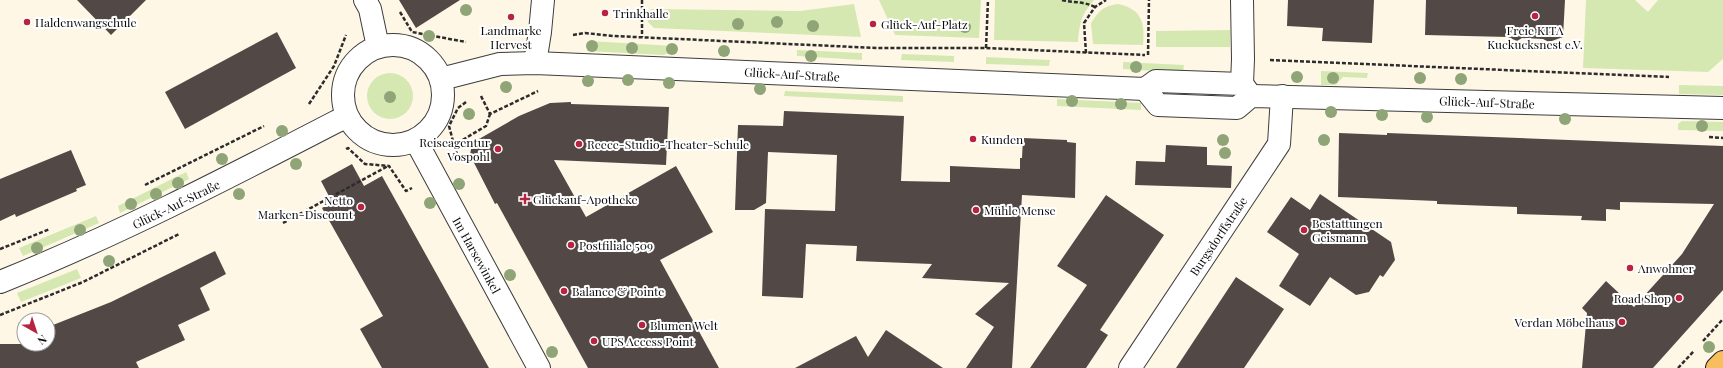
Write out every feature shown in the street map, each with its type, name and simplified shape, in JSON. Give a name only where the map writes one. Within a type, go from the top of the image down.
[{"type":"main road","points":[[1717,368],[1723,362]]},
{"type":"street","points":[[365,0],[370,9],[378,47]]},
{"type":"street","points":[[535,64],[543,0]]},
{"type":"street","points":[[1242,0],[1243,59],[1246,90]]},
{"type":"street","points":[[394,44],[409,47],[423,54],[434,65],[441,79],[444,93],[443,108],[437,121],[428,132],[416,141],[400,145],[384,145],[369,140],[356,130],[347,116],[343,100],[344,83],[351,67],[363,55],[378,47],[394,44]]},
{"type":"street","name":"Glück-Auf-Straße","points":[[441,79],[500,64],[535,64],[1145,89],[1158,105],[1237,108],[1246,90],[1282,96],[1723,108]]},
{"type":"street","name":"Burgsdorffstraße","points":[[1130,368],[1279,144],[1282,96]]},
{"type":"street","name":"Glück-Auf-Straße","points":[[0,282],[130,226],[203,191],[347,116]]},
{"type":"street","name":"Im Harsewinkel","points":[[416,141],[539,368]]},
{"type":"path","points":[[642,0],[642,37]]},
{"type":"path","points":[[986,48],[988,0]]},
{"type":"path","points":[[1062,0],[1071,2],[1085,2],[1095,7]]},
{"type":"path","points":[[1086,52],[1084,23],[1095,7],[1106,0]]},
{"type":"path","points":[[1148,55],[1149,0]]},
{"type":"path","points":[[396,6],[412,32],[462,43]]},
{"type":"path","points":[[308,105],[334,66],[347,33]]},
{"type":"path","points":[[585,33],[613,36],[877,48],[986,48],[1155,56]]},
{"type":"path","points":[[1243,59],[1674,77]]},
{"type":"path","points":[[460,160],[449,126],[458,108],[468,100]]},
{"type":"path","points":[[454,145],[486,126],[490,114]]},
{"type":"path","points":[[142,186],[265,125]]},
{"type":"path","points":[[342,151],[348,148],[364,164],[389,166]]},
{"type":"path","points":[[389,166],[406,191]]},
{"type":"path","points":[[283,223],[389,166]]},
{"type":"path","points":[[0,249],[52,228]]},
{"type":"path","points":[[0,315],[83,282],[180,234]]},
{"type":"green space","points":[[879,0],[981,0],[979,38],[895,35]]},
{"type":"green space","points":[[995,0],[1094,0],[1086,10],[1082,19],[1078,42],[994,40]]},
{"type":"green space","points":[[1586,0],[1635,0],[1648,12],[1658,0],[1723,0],[1723,59],[1708,72],[1583,68]]},
{"type":"green space","points":[[854,4],[861,37],[654,28],[648,22],[647,17],[651,9],[800,11]]},
{"type":"green space","points":[[1118,4],[1126,6],[1137,13],[1142,24],[1143,45],[1093,44],[1091,23],[1102,9]]},
{"type":"green space","points":[[1230,30],[1230,47],[1156,47],[1156,31]]},
{"type":"green space","points":[[589,41],[674,46],[673,52],[663,55],[587,51]]},
{"type":"green space","points":[[797,50],[862,53],[862,60],[797,56]]},
{"type":"green space","points":[[902,54],[954,56],[954,62],[901,60]]},
{"type":"green space","points":[[986,57],[1050,60],[1049,66],[986,64]]},
{"type":"green space","points":[[1123,62],[1184,65],[1183,73],[1123,69]]},
{"type":"green space","points":[[1321,71],[1368,73],[1367,78],[1343,77],[1336,85],[1321,85]]},
{"type":"green space","points":[[390,73],[403,77],[409,83],[413,96],[409,109],[403,115],[390,119],[377,115],[371,109],[367,96],[371,83],[377,77]]},
{"type":"green space","points":[[1679,85],[1723,86],[1723,95],[1679,94]]},
{"type":"green space","points":[[785,91],[903,96],[903,102],[784,96]]},
{"type":"green space","points":[[1057,99],[1141,103],[1141,110],[1057,106]]},
{"type":"green space","points":[[1682,121],[1723,122],[1723,131],[1678,130],[1678,124]]},
{"type":"green space","points":[[186,172],[189,179],[120,213],[118,206]]},
{"type":"green space","points":[[96,216],[99,223],[23,256],[19,248]]},
{"type":"green space","points":[[77,269],[81,278],[21,302],[17,293]]},
{"type":"building","points":[[77,0],[146,0],[111,35]]},
{"type":"building","points":[[399,0],[460,0],[416,28]]},
{"type":"building","points":[[1288,0],[1374,0],[1372,43],[1322,41],[1323,28],[1287,26]]},
{"type":"building","points":[[1426,0],[1565,0],[1563,37],[1549,42],[1543,39],[1522,38],[1517,41],[1508,37],[1425,35]]},
{"type":"building","points":[[277,32],[296,68],[185,129],[165,92]]},
{"type":"building","points":[[571,102],[571,104],[669,107],[666,165],[554,160],[586,217],[676,166],[713,232],[660,260],[719,368],[588,368],[497,203],[495,204],[470,155],[472,143],[519,116],[550,103]]},
{"type":"building","points":[[784,111],[904,116],[901,181],[950,182],[950,166],[1020,169],[1023,138],[1067,140],[1067,142],[1076,143],[1075,198],[1022,195],[1012,368],[966,368],[994,327],[975,314],[1009,283],[922,278],[932,264],[856,261],[857,246],[806,244],[803,298],[762,296],[765,209],[835,211],[837,155],[768,152],[766,203],[754,210],[735,210],[738,125],[783,126]]},
{"type":"building","points":[[1339,133],[1387,135],[1387,133],[1723,146],[1723,290],[1653,368],[1582,368],[1587,313],[1582,308],[1606,281],[1634,307],[1682,254],[1714,204],[1620,202],[1620,210],[1606,209],[1606,221],[1581,220],[1582,216],[1517,214],[1517,207],[1437,204],[1437,201],[1338,197]]},
{"type":"building","points":[[1166,145],[1207,147],[1207,165],[1232,166],[1231,188],[1135,185],[1136,161],[1165,162]]},
{"type":"building","points":[[71,150],[86,185],[76,189],[77,191],[16,217],[15,214],[0,221],[0,179]]},
{"type":"building","points":[[352,164],[364,186],[382,176],[489,368],[382,368],[360,329],[383,316],[322,208],[332,202],[321,181]]},
{"type":"building","points":[[1320,194],[1391,242],[1395,260],[1383,277],[1380,275],[1369,292],[1356,295],[1330,277],[1310,306],[1279,286],[1299,254],[1267,232],[1291,197],[1310,210]]},
{"type":"building","points":[[1106,195],[1164,235],[1100,330],[1108,335],[1086,368],[1030,368],[1087,285],[1057,266]]},
{"type":"building","points":[[215,251],[226,274],[200,288],[210,310],[178,325],[185,340],[136,362],[139,368],[0,368],[0,344],[16,344],[16,352],[56,352],[56,324],[111,302]]},
{"type":"building","points":[[1236,277],[1284,309],[1244,368],[1176,368]]},
{"type":"building","points":[[886,330],[943,368],[795,368],[856,336],[868,357]]},
{"type":"place","name":"Trinkhalle","points":[[605,13]]},
{"type":"place","name":"Freie KITA Kuckucksnest e.V.","points":[[1535,16]]},
{"type":"place","name":"Landmarke Hervest","points":[[511,17]]},
{"type":"place","name":"Haldenwangschule","points":[[27,22]]},
{"type":"place","name":"Glück-Auf-Platz","points":[[873,24]]},
{"type":"place","name":"Kunden","points":[[973,139]]},
{"type":"place","name":"Reece-Studio-Theater-Schule","points":[[579,144]]},
{"type":"place","name":"Reiseagentur Vospohl","points":[[498,149]]},
{"type":"place","name":"Glückauf-Apotheke","points":[[525,199]]},
{"type":"place","name":"Netto Marken-Discount","points":[[361,207]]},
{"type":"place","name":"Mühle Mense","points":[[976,210]]},
{"type":"place","name":"Bestattungen Geismann","points":[[1304,230]]},
{"type":"place","name":"Postfiliale 509","points":[[571,245]]},
{"type":"place","name":"Anwohner","points":[[1630,268]]},
{"type":"place","name":"Balance & Pointe","points":[[564,291]]},
{"type":"place","name":"Road Shop","points":[[1679,298]]},
{"type":"place","name":"Verdan Möbelhaus","points":[[1622,322]]},
{"type":"place","name":"Blumen Welt","points":[[642,325]]},
{"type":"place","name":"UPS Access Point","points":[[594,341]]}]
